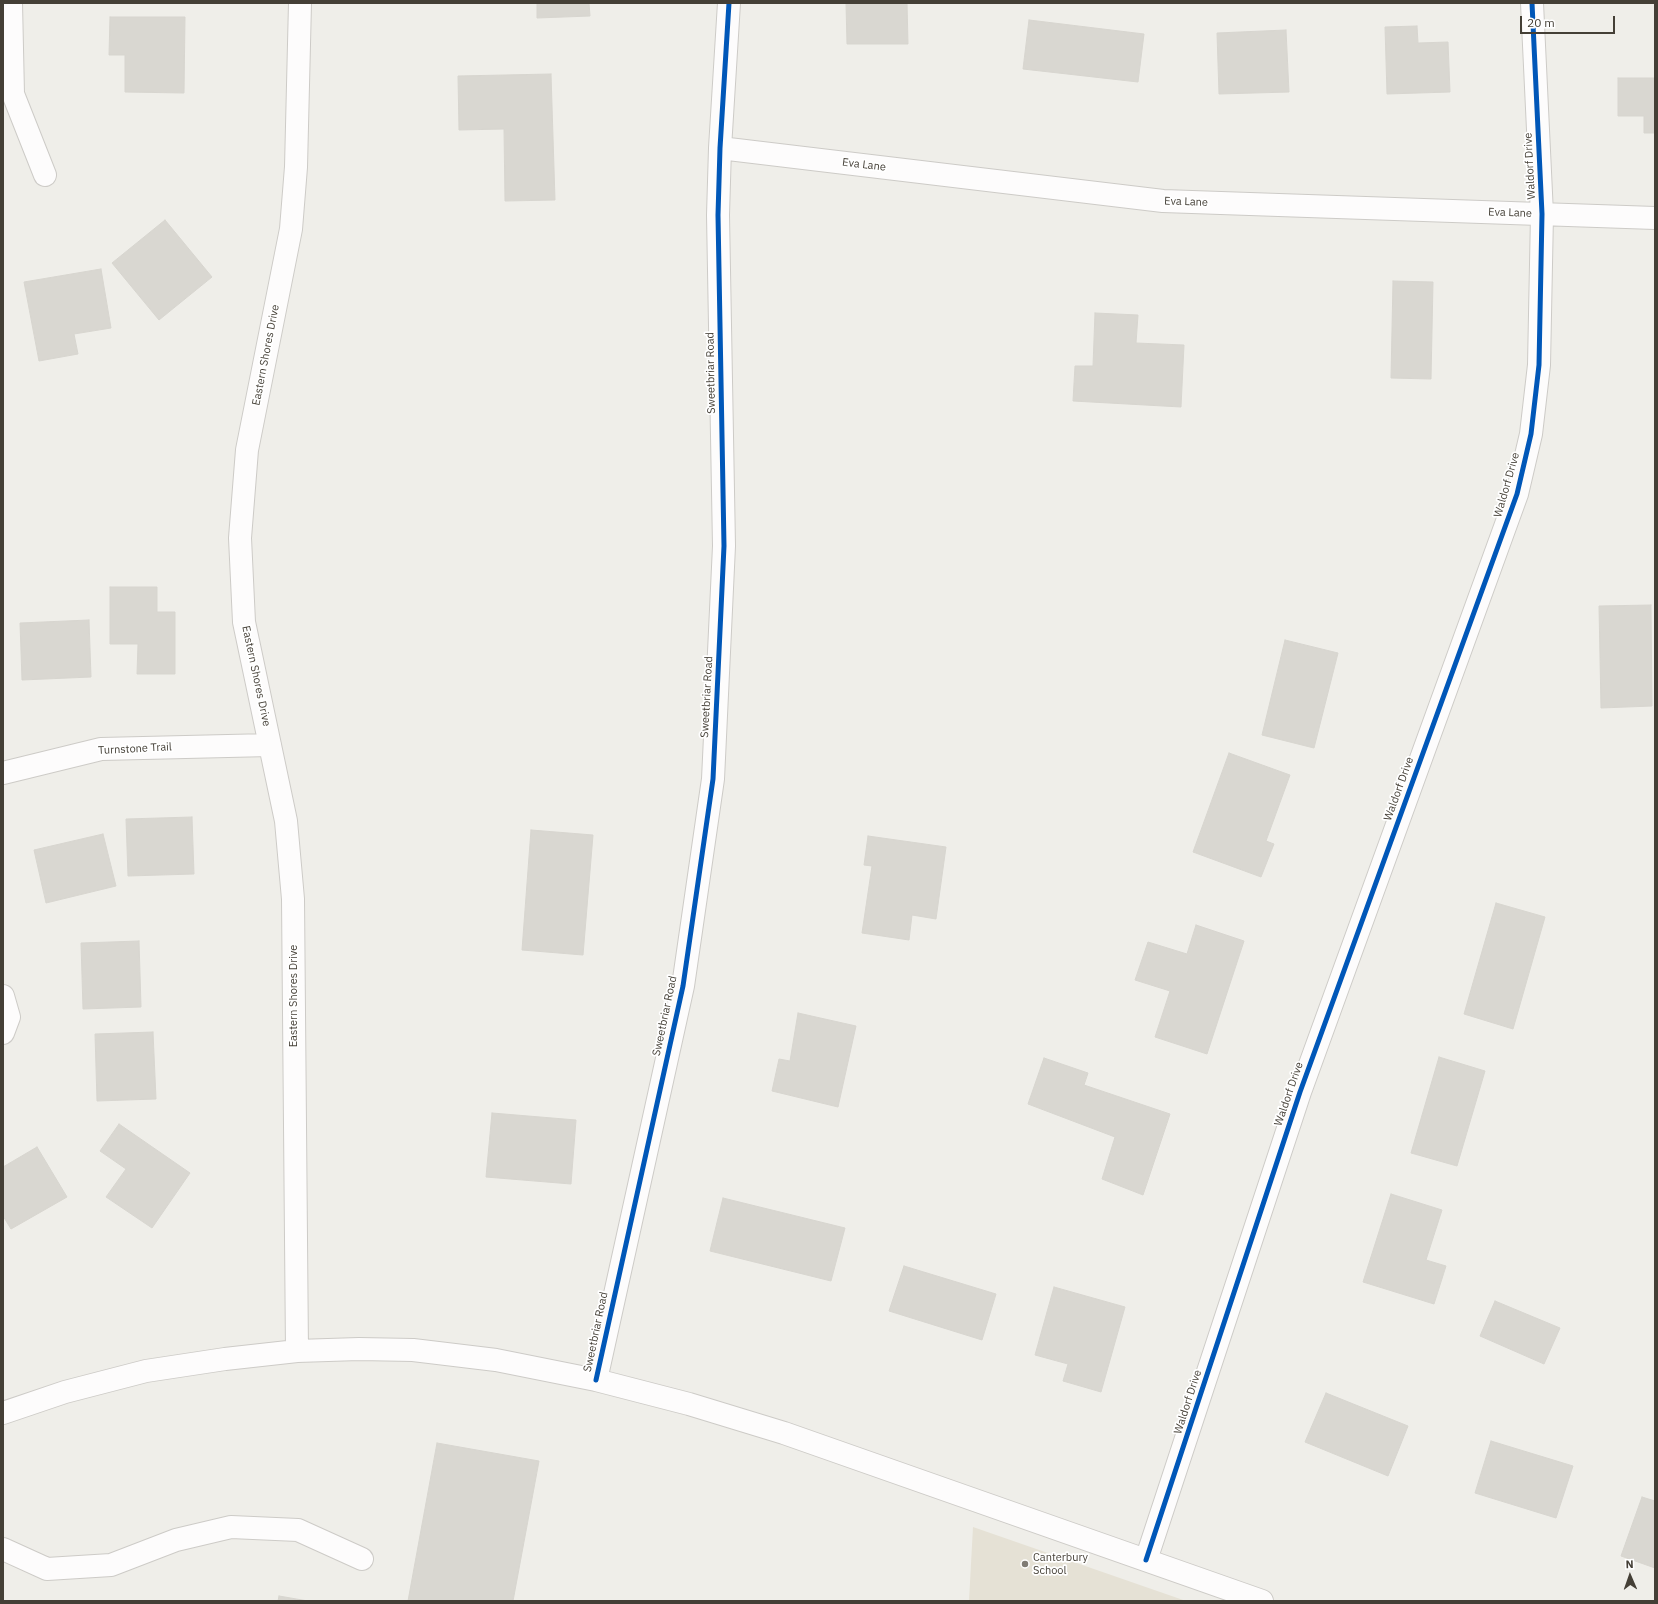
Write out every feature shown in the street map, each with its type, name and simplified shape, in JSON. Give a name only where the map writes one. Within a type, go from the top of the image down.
[{"type":"street","points":[[10,3],[13,94],[45,175]]},
{"type":"street","name":"Eastern Shores Drive","points":[[297,1352],[293,899],[286,821],[244,622],[240,538],[247,450],[291,229],[296,167],[300,3]]},
{"type":"street","name":"Sweetbriar Road","points":[[596,1380],[683,986],[713,779],[724,546],[718,215],[720,148],[729,3]]},
{"type":"street","name":"Waldorf Drive","points":[[1146,1560],[1300,1092],[1517,494],[1531,434],[1539,365],[1542,214],[1532,3]]},
{"type":"street","name":"Eva Lane","points":[[720,148],[1163,201],[1655,218]]},
{"type":"street","name":"Turnstone Trail","points":[[3,773],[101,749],[270,745]]},
{"type":"street","points":[[3,996],[9,1017],[3,1033]]},
{"type":"street","points":[[3,1413],[65,1392],[146,1372],[225,1359],[297,1352],[359,1349],[413,1350],[496,1360],[596,1380],[689,1404],[784,1433],[1262,1601]]},
{"type":"street","points":[[3,1549],[47,1568],[111,1565],[176,1540],[231,1527],[298,1530],[362,1559]]},
{"type":"shaded area","name":"Canterbury School","points":[[973,1527],[1186,1601],[969,1601]]},
{"type":"building","points":[[537,3],[589,3],[590,16],[537,18]]},
{"type":"building","points":[[846,3],[907,3],[908,44],[847,44]]},
{"type":"building","points":[[110,17],[185,17],[184,93],[125,92],[125,55],[109,55]]},
{"type":"building","points":[[1029,20],[1144,34],[1138,82],[1023,69]]},
{"type":"building","points":[[1417,26],[1418,43],[1448,42],[1450,92],[1387,94],[1385,27]]},
{"type":"building","points":[[1286,30],[1289,92],[1219,94],[1217,33]]},
{"type":"building","points":[[551,74],[555,200],[505,201],[504,129],[459,130],[458,76]]},
{"type":"building","points":[[1618,78],[1655,78],[1655,133],[1644,133],[1644,116],[1618,116]]},
{"type":"building","points":[[165,220],[212,277],[159,320],[112,263]]},
{"type":"building","points":[[101,269],[111,328],[74,334],[78,354],[39,361],[24,282]]},
{"type":"building","points":[[1393,281],[1433,282],[1431,379],[1391,378]]},
{"type":"building","points":[[1095,313],[1138,315],[1136,343],[1184,345],[1181,407],[1073,401],[1075,366],[1093,366]]},
{"type":"building","points":[[110,587],[157,587],[157,612],[175,612],[175,674],[137,674],[138,644],[110,644]]},
{"type":"building","points":[[1651,605],[1652,706],[1601,708],[1599,606]]},
{"type":"building","points":[[89,620],[91,677],[22,680],[20,623]]},
{"type":"building","points":[[1285,640],[1338,653],[1314,748],[1262,735]]},
{"type":"building","points":[[1229,753],[1290,775],[1266,841],[1274,844],[1261,877],[1193,852]]},
{"type":"building","points":[[192,817],[194,874],[128,876],[126,819]]},
{"type":"building","points":[[531,830],[593,835],[583,955],[522,950]]},
{"type":"building","points":[[103,834],[116,886],[46,903],[34,850]]},
{"type":"building","points":[[868,836],[946,847],[936,919],[912,915],[909,940],[862,933],[872,866],[864,865]]},
{"type":"building","points":[[1496,903],[1545,917],[1513,1029],[1464,1014]]},
{"type":"building","points":[[1196,925],[1244,941],[1207,1054],[1155,1037],[1170,991],[1135,980],[1148,942],[1187,954]]},
{"type":"building","points":[[139,941],[141,1007],[83,1009],[81,943]]},
{"type":"building","points":[[798,1013],[856,1026],[838,1107],[772,1091],[779,1059],[790,1061]]},
{"type":"building","points":[[153,1032],[156,1099],[97,1101],[95,1034]]},
{"type":"building","points":[[1439,1057],[1485,1071],[1457,1166],[1411,1153]]},
{"type":"building","points":[[1044,1058],[1088,1073],[1084,1085],[1170,1114],[1143,1195],[1102,1179],[1115,1137],[1028,1104]]},
{"type":"building","points":[[492,1113],[576,1120],[571,1184],[486,1177]]},
{"type":"building","points":[[119,1124],[190,1173],[152,1228],[106,1197],[126,1169],[100,1151]]},
{"type":"building","points":[[37,1147],[67,1197],[11,1229],[3,1216],[3,1167]]},
{"type":"building","points":[[1391,1194],[1442,1210],[1426,1260],[1446,1266],[1434,1304],[1363,1282]]},
{"type":"building","points":[[723,1198],[845,1228],[831,1281],[710,1251]]},
{"type":"building","points":[[904,1266],[996,1294],[982,1340],[889,1311]]},
{"type":"building","points":[[1054,1287],[1125,1307],[1101,1392],[1063,1381],[1068,1364],[1035,1355]]},
{"type":"building","points":[[1495,1301],[1560,1328],[1544,1364],[1480,1336]]},
{"type":"building","points":[[1326,1393],[1408,1426],[1388,1476],[1305,1442]]},
{"type":"building","points":[[1491,1441],[1573,1466],[1556,1518],[1475,1493]]},
{"type":"building","points":[[437,1443],[539,1461],[513,1601],[408,1601]]},
{"type":"building","points":[[1642,1497],[1655,1501],[1655,1568],[1621,1556]]},
{"type":"building","points":[[279,1596],[308,1601],[278,1601]]},
{"type":"cycle path","points":[[596,1380],[683,986],[713,779],[724,546],[718,215],[720,148],[729,3]]},
{"type":"cycle path","points":[[1146,1560],[1300,1092],[1517,494],[1531,434],[1539,365],[1542,214],[1532,3]]},
{"type":"place","name":"Canterbury School","points":[[1025,1564]]}]
